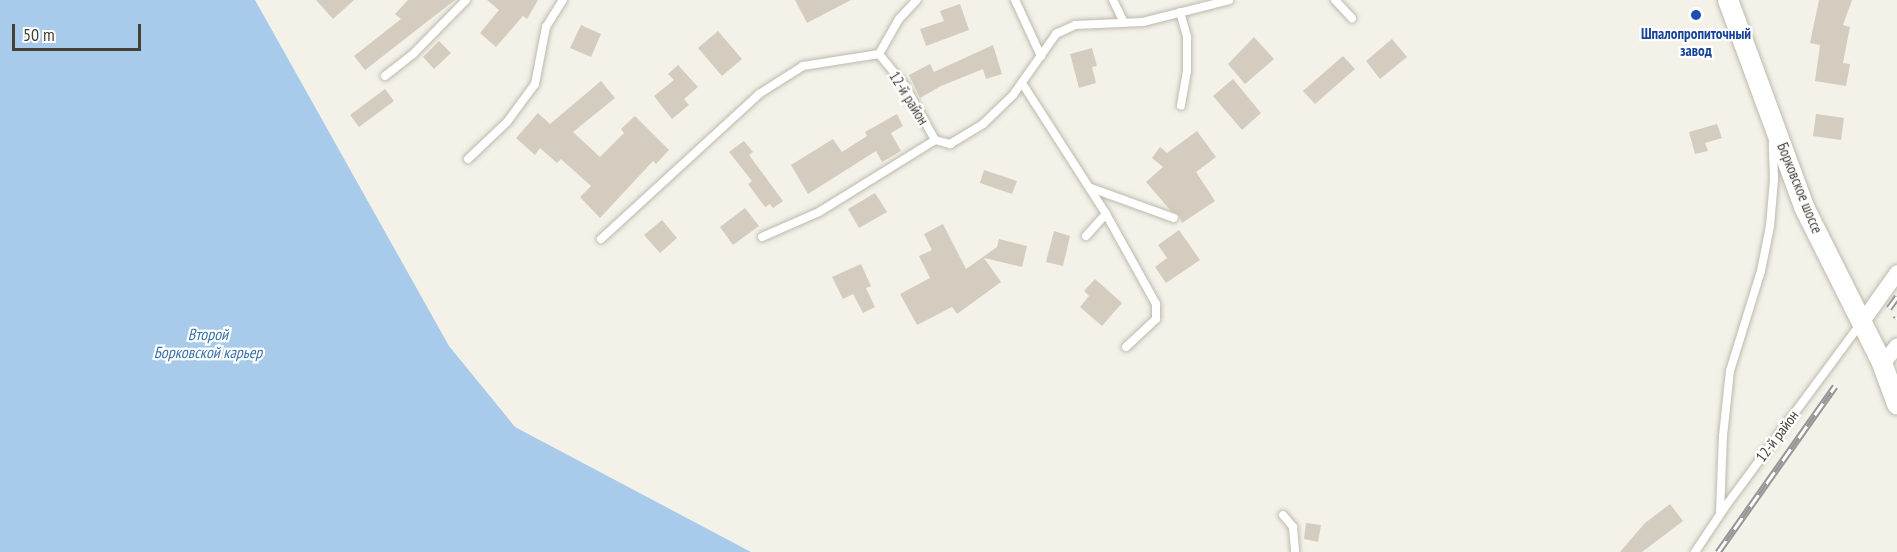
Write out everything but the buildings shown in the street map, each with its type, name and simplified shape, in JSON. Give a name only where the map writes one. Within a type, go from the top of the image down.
[{"type":"street","name":"Борковское шоссе","points":[[1728,0],[1804,207],[1882,363],[1897,404]]},
{"type":"street","points":[[1862,321],[1897,272]]},
{"type":"street","points":[[1882,363],[1897,345]]},
{"type":"lane","points":[[385,76],[414,53],[465,0]]},
{"type":"lane","points":[[468,159],[507,122],[535,84],[546,27],[563,0]]},
{"type":"lane","points":[[602,239],[759,94],[803,66],[879,54],[899,19],[917,0]]},
{"type":"lane","points":[[1015,0],[1041,56]]},
{"type":"lane","points":[[1113,0],[1124,22]]},
{"type":"lane","name":"12-й район","points":[[879,54],[905,86],[934,140],[951,144],[983,124],[1013,95],[1056,34],[1076,25],[1143,22],[1229,0]]},
{"type":"lane","points":[[1335,0],[1352,18]]},
{"type":"lane","points":[[1180,12],[1187,37],[1187,60],[1181,105]]},
{"type":"lane","points":[[1022,83],[1106,214],[1156,304],[1156,319],[1126,347]]},
{"type":"lane","points":[[1720,513],[1723,436],[1730,371],[1761,271],[1770,226],[1774,179],[1773,118]]},
{"type":"lane","points":[[762,237],[819,212],[934,140]]},
{"type":"lane","points":[[1090,188],[1174,218]]},
{"type":"lane","points":[[1086,236],[1106,214]]},
{"type":"lane","name":"12-й район","points":[[1695,552],[1720,513],[1862,321]]},
{"type":"lane","points":[[1283,515],[1293,527],[1295,552]]},
{"type":"water","name":"Второй Борковской карьер","points":[[0,0],[255,0],[449,346],[515,427],[751,552],[0,552]]},
{"type":"railway","points":[[1889,308],[1897,297]]},
{"type":"railway","points":[[1718,552],[1835,386]]},
{"type":"place","name":"Шпалопропиточный завод","points":[[1696,15]]}]
